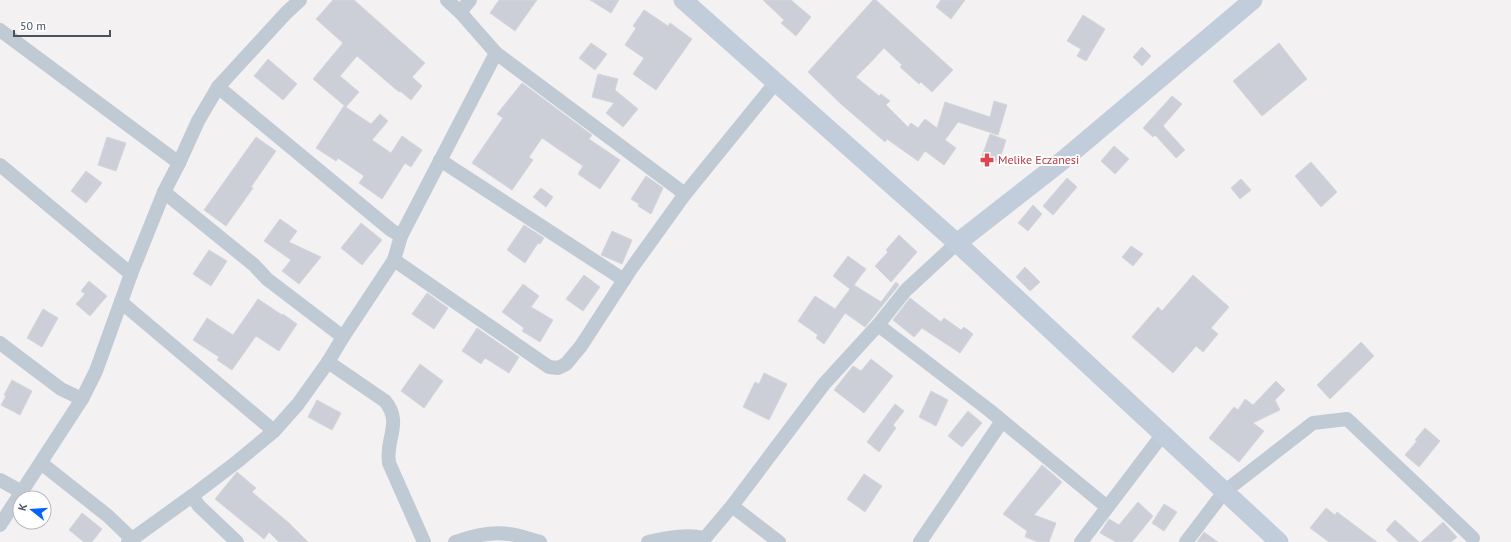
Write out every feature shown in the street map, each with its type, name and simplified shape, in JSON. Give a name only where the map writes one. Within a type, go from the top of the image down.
[{"type":"street","points":[[23,490],[82,399],[96,371],[131,274],[164,192],[198,121],[218,87],[286,13],[300,0]]},
{"type":"street","points":[[447,0],[460,12],[496,53],[685,194]]},
{"type":"street","points":[[460,12],[470,0]]},
{"type":"street","points":[[683,0],[957,243],[1276,541]]},
{"type":"street","points":[[648,542],[688,535],[703,540],[732,506],[824,384],[878,325],[906,290],[957,243],[1062,161],[1253,0]]},
{"type":"street","points":[[0,30],[179,163]]},
{"type":"street","points":[[41,463],[108,516],[130,540],[192,496],[274,431],[298,404],[328,362],[394,260],[401,236],[496,53]]},
{"type":"street","points":[[394,260],[549,367],[558,368],[566,364],[581,346],[624,280],[685,194],[776,82]]},
{"type":"street","points":[[218,87],[391,230],[401,236]]},
{"type":"street","points":[[440,160],[624,280]]},
{"type":"street","points":[[0,165],[131,274]]},
{"type":"street","points":[[164,192],[254,265],[267,279],[343,337]]},
{"type":"street","points":[[121,302],[274,431]]},
{"type":"street","points":[[878,325],[1002,420],[1107,507]]},
{"type":"street","points":[[0,343],[61,389],[82,399]]},
{"type":"street","points":[[328,362],[385,401],[391,410],[394,422],[388,451],[389,463],[424,542]]},
{"type":"street","points":[[1186,542],[1224,492],[1313,423],[1347,419],[1473,538]]},
{"type":"street","points":[[920,542],[1002,420]]},
{"type":"street","points":[[1081,542],[1163,434]]},
{"type":"street","points":[[0,480],[18,490]]},
{"type":"street","points":[[192,496],[199,506],[238,542]]},
{"type":"street","points":[[732,506],[779,542]]},
{"type":"street","points":[[0,525],[12,507]]},
{"type":"street","points":[[455,542],[474,536],[489,534],[508,534],[540,542]]},
{"type":"building","points":[[333,0],[354,0],[425,63],[412,77],[422,86],[411,100],[400,91],[399,92],[357,56],[340,76],[359,92],[346,107],[313,79],[343,43],[316,19]]},
{"type":"building","points":[[499,0],[537,0],[515,31],[490,13]]},
{"type":"building","points":[[590,0],[619,0],[611,13]]},
{"type":"building","points":[[763,0],[791,0],[811,17],[796,36],[781,23],[784,20]]},
{"type":"building","points":[[873,0],[876,0],[953,70],[932,92],[921,82],[919,84],[900,67],[902,65],[884,48],[856,77],[879,96],[881,94],[890,101],[886,105],[908,127],[911,123],[918,128],[925,119],[937,128],[945,102],[990,117],[994,101],[1007,105],[998,135],[958,122],[945,140],[956,148],[944,165],[925,151],[918,161],[887,139],[885,142],[841,104],[808,72]]},
{"type":"building","points":[[941,0],[965,0],[951,19],[936,7]]},
{"type":"building","points":[[644,10],[668,26],[670,23],[692,39],[656,90],[633,74],[644,58],[625,45],[636,28],[633,26]]},
{"type":"building","points":[[1083,15],[1105,29],[1086,61],[1077,56],[1081,49],[1067,41]]},
{"type":"building","points":[[591,43],[607,54],[595,70],[579,58]]},
{"type":"building","points":[[1279,43],[1307,79],[1262,116],[1233,81]]},
{"type":"building","points":[[1142,47],[1151,56],[1142,66],[1133,57]]},
{"type":"building","points":[[268,59],[297,84],[283,100],[254,76]]},
{"type":"building","points":[[598,74],[618,79],[615,90],[638,109],[623,127],[606,113],[614,103],[592,97]]},
{"type":"building","points":[[522,83],[592,135],[589,139],[620,160],[600,189],[578,174],[583,166],[542,138],[529,157],[533,160],[512,190],[472,163],[503,118],[497,114]]},
{"type":"building","points":[[1172,96],[1182,104],[1163,126],[1185,150],[1176,158],[1155,135],[1153,137],[1143,128]]},
{"type":"building","points":[[344,106],[371,124],[380,114],[388,121],[372,140],[391,153],[402,136],[422,150],[411,167],[405,163],[382,199],[359,183],[364,176],[338,158],[336,161],[316,148]]},
{"type":"building","points":[[990,134],[1006,140],[999,162],[982,156]]},
{"type":"building","points":[[107,137],[126,143],[116,171],[98,165]]},
{"type":"building","points":[[256,137],[276,151],[251,187],[253,188],[226,226],[204,210]]},
{"type":"building","points":[[1114,146],[1129,159],[1115,174],[1101,161]]},
{"type":"building","points":[[1311,162],[1337,192],[1321,207],[1295,176]]},
{"type":"building","points":[[86,171],[102,183],[86,203],[71,191]]},
{"type":"building","points":[[646,176],[663,188],[651,214],[638,206],[639,204],[631,199]]},
{"type":"building","points":[[1067,178],[1077,187],[1053,215],[1043,206]]},
{"type":"building","points":[[1241,179],[1251,190],[1240,199],[1231,188]]},
{"type":"building","points":[[541,188],[553,197],[546,207],[533,197]]},
{"type":"building","points":[[1033,205],[1042,214],[1028,231],[1018,223]]},
{"type":"building","points":[[280,219],[297,231],[289,242],[321,257],[299,284],[282,271],[291,260],[264,241]]},
{"type":"building","points":[[361,223],[382,240],[362,265],[341,248]]},
{"type":"building","points":[[524,225],[544,238],[540,244],[538,243],[525,263],[507,250]]},
{"type":"building","points":[[612,231],[632,240],[622,264],[601,255]]},
{"type":"building","points":[[899,235],[917,252],[891,282],[875,266],[888,252],[886,250]]},
{"type":"building","points":[[1131,246],[1143,254],[1133,266],[1122,257]]},
{"type":"building","points":[[209,250],[227,261],[211,286],[193,274]]},
{"type":"building","points":[[848,256],[866,269],[854,285],[881,302],[896,282],[899,285],[865,327],[845,313],[824,344],[816,338],[818,335],[798,321],[815,296],[835,309],[850,289],[833,276]]},
{"type":"building","points":[[1025,267],[1040,282],[1030,291],[1016,277]]},
{"type":"building","points":[[584,275],[600,287],[583,311],[566,299]]},
{"type":"building","points":[[1193,275],[1229,307],[1211,328],[1218,334],[1203,352],[1196,346],[1173,373],[1132,337],[1158,307],[1162,311]]},
{"type":"building","points":[[89,281],[107,296],[90,316],[76,304],[85,294],[81,291]]},
{"type":"building","points":[[523,284],[539,296],[531,307],[553,320],[540,342],[522,331],[524,328],[502,312]]},
{"type":"building","points":[[427,293],[448,308],[434,329],[412,314]]},
{"type":"building","points":[[910,298],[941,322],[944,318],[961,330],[964,327],[973,334],[960,353],[922,328],[914,337],[893,320]]},
{"type":"building","points":[[258,299],[297,324],[279,351],[256,336],[232,370],[217,360],[219,357],[193,340],[207,318],[233,335]]},
{"type":"building","points":[[43,309],[58,318],[42,347],[27,338]]},
{"type":"building","points":[[477,328],[519,357],[509,373],[485,358],[481,364],[462,351]]},
{"type":"building","points":[[1361,342],[1374,356],[1330,399],[1317,385]]},
{"type":"building","points":[[871,359],[893,376],[864,413],[834,390],[853,366],[861,371]]},
{"type":"building","points":[[420,364],[443,381],[424,408],[401,391]]},
{"type":"building","points":[[764,373],[787,384],[769,420],[743,407],[755,382],[759,384]]},
{"type":"building","points":[[12,380],[32,391],[20,415],[1,405],[6,396],[4,395]]},
{"type":"building","points":[[1276,381],[1285,390],[1275,400],[1280,410],[1253,423],[1264,431],[1239,462],[1209,438],[1234,407],[1238,410],[1245,399],[1253,405]]},
{"type":"building","points":[[931,391],[948,400],[936,426],[919,417]]},
{"type":"building","points":[[317,400],[341,413],[332,430],[308,417]]},
{"type":"building","points":[[895,404],[904,411],[893,425],[896,428],[879,452],[867,442]]},
{"type":"building","points":[[968,411],[982,423],[962,447],[948,436]]},
{"type":"building","points":[[1425,428],[1440,441],[1419,467],[1405,455],[1417,441],[1415,440]]},
{"type":"building","points":[[1042,465],[1062,482],[1034,515],[1056,523],[1049,542],[1038,542],[1025,537],[1027,531],[1003,514]]},
{"type":"building","points":[[237,472],[256,488],[252,492],[289,523],[308,542],[279,542],[269,532],[264,539],[215,499]]},
{"type":"building","points":[[864,474],[882,486],[865,512],[847,499]]},
{"type":"building","points":[[1138,502],[1153,516],[1132,542],[1116,542],[1100,533],[1109,519],[1119,525]]},
{"type":"building","points":[[1164,504],[1177,512],[1164,531],[1152,523]]},
{"type":"building","points":[[1326,508],[1335,515],[1337,512],[1377,542],[1329,542],[1310,528]]},
{"type":"building","points":[[82,513],[102,529],[92,542],[84,542],[69,530]]},
{"type":"building","points":[[1395,520],[1419,542],[1399,542],[1386,530]]},
{"type":"building","points":[[1443,522],[1457,537],[1451,542],[1421,542]]},
{"type":"building","points":[[1204,532],[1218,542],[1197,542]]},
{"type":"place","name":"Melike Eczanesi","points":[[987,160]]}]
